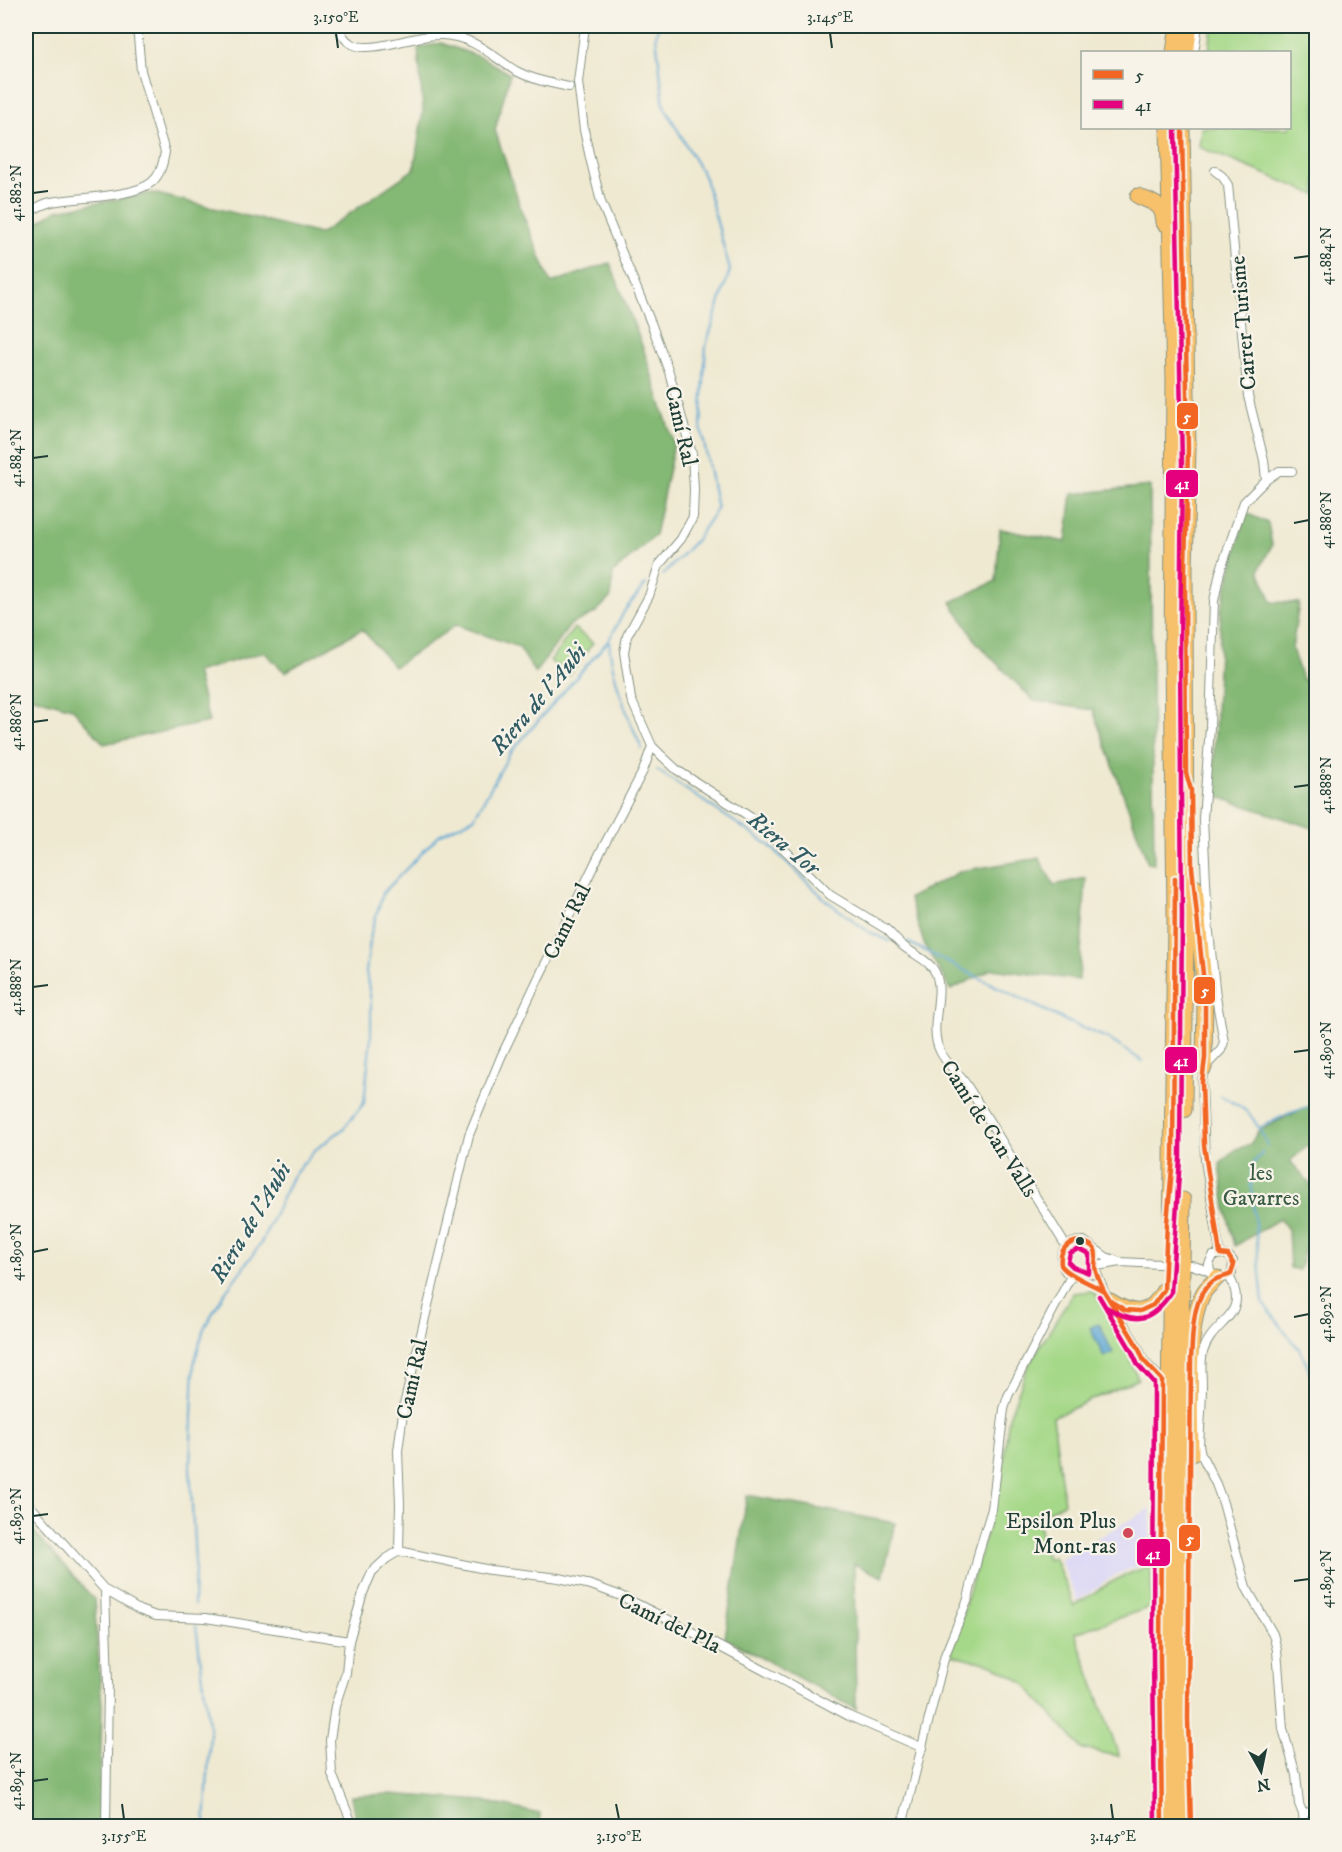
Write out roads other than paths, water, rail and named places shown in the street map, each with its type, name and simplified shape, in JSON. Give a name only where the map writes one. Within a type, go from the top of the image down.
[{"type":"highway","points":[[1174,51],[1178,26]]},
{"type":"highway","points":[[1186,51],[1190,26]]},
{"type":"highway","points":[[1163,129],[1161,182],[1156,191],[1138,196],[1155,202],[1163,214],[1167,326],[1174,358]]},
{"type":"highway","points":[[1168,129],[1175,465],[1172,657],[1175,928],[1168,1430],[1170,1827]]},
{"type":"highway","points":[[1182,129],[1188,448]]},
{"type":"highway","points":[[1180,1827],[1180,1405],[1186,921],[1185,570],[1192,344],[1188,172]]},
{"type":"highway","points":[[1186,773],[1191,790],[1192,867],[1205,994],[1204,1068]]},
{"type":"highway","points":[[1162,1380],[1167,1222],[1173,1158]]},
{"type":"highway","points":[[1191,1827],[1188,1718],[1191,1359],[1197,1310],[1204,1292],[1219,1275]]},
{"type":"highway","points":[[1107,1296],[1125,1310],[1140,1311],[1153,1305],[1164,1290]]},
{"type":"street","points":[[26,214],[48,202],[113,195],[139,189],[153,181],[163,166],[165,152],[141,70],[137,26]]},
{"type":"street","points":[[338,26],[343,36],[352,44],[367,48],[422,35],[465,38],[531,78],[569,87]]},
{"type":"street","name":"Camí Ral","points":[[399,1551],[398,1451],[404,1405],[469,1135],[501,1057],[537,981],[601,851],[644,771],[652,747],[631,699],[624,652],[627,636],[649,596],[659,566],[681,539],[693,517],[692,454],[669,372],[601,202],[590,158],[578,82],[585,26]]},
{"type":"street","points":[[1194,51],[1198,26]]},
{"type":"street","points":[[1188,172],[1189,129]]},
{"type":"street","name":"Carrer Turisme","points":[[1215,171],[1228,185],[1248,396],[1264,460],[1266,480]]},
{"type":"street","points":[[1220,1254],[1204,1145],[1202,1082],[1204,1068],[1221,1050],[1224,1042],[1216,997],[1208,922],[1203,819],[1210,727],[1214,601],[1220,572],[1244,502],[1266,480],[1279,471],[1292,471]]},
{"type":"street","name":"Camí de Can Valls","points":[[652,747],[677,770],[755,820],[830,895],[886,929],[900,944],[928,963],[935,972],[938,995],[934,1027],[940,1053],[967,1085],[1066,1246]]},
{"type":"street","points":[[1205,1047],[1209,1051],[1221,1050]]},
{"type":"street","points":[[1107,1296],[1064,1270],[1060,1260],[1066,1246],[1080,1241],[1090,1244],[1106,1257],[1120,1262],[1160,1264]]},
{"type":"street","points":[[1095,1249],[1098,1256],[1096,1268],[1107,1296],[1144,1361],[1162,1380],[1160,1657],[1162,1827]]},
{"type":"street","points":[[1219,1275],[1234,1269],[1233,1261],[1228,1255],[1220,1254],[1210,1260],[1191,1265],[1219,1275],[1235,1287],[1238,1298],[1234,1309],[1204,1349],[1200,1364],[1202,1384],[1199,1445],[1223,1503],[1246,1587],[1273,1634],[1277,1650],[1283,1729],[1296,1774],[1304,1827]]},
{"type":"street","points":[[1210,1260],[1219,1275]]},
{"type":"street","points":[[1080,1278],[1089,1275],[1096,1268],[1120,1262]]},
{"type":"street","points":[[902,1827],[945,1655],[968,1599],[992,1509],[1004,1409],[1008,1396],[1071,1276]]},
{"type":"street","points":[[26,1501],[105,1590],[139,1610],[156,1616],[206,1618],[349,1641]]},
{"type":"street","points":[[353,1827],[332,1774],[330,1740],[335,1706],[346,1673],[349,1641],[363,1593],[372,1572],[399,1551]]},
{"type":"street","name":"Camí del Pla","points":[[399,1551],[490,1570],[559,1578],[591,1585],[621,1596],[849,1716],[923,1748]]},
{"type":"street","points":[[105,1590],[108,1684],[106,1827]]},
{"type":"street","points":[[1303,1814],[1317,1810]]},
{"type":"water","points":[[1099,1323],[1113,1353],[1104,1357],[1090,1328]]},
{"type":"waterway","name":"Riera de l'Aubi","points":[[658,26],[656,36],[664,106],[705,178],[730,270],[706,345],[701,427],[717,509],[695,541],[663,575]]},
{"type":"waterway","name":"Riera de l'Aubi","points":[[194,1605],[195,1563],[190,1466],[194,1364],[204,1328],[223,1295],[260,1245],[292,1177],[315,1150],[343,1129],[364,1103],[371,1036],[371,1001],[366,972],[371,933],[383,893],[439,835],[474,818],[510,753],[609,640],[625,610],[646,584]]},
{"type":"waterway","name":"Riera Tor","points":[[609,640],[616,682],[642,749]]},
{"type":"waterway","name":"Riera Tor","points":[[657,770],[769,845],[827,901],[869,932],[890,941]]},
{"type":"waterway","name":"Riera Tor","points":[[907,942],[1066,1021],[1107,1038],[1142,1061]]},
{"type":"waterway","name":"Riera Tor","points":[[1220,1096],[1250,1115],[1268,1146]]},
{"type":"waterway","points":[[1259,1128],[1290,1113],[1316,1105]]},
{"type":"waterway","name":"Riera Tor","points":[[1263,1152],[1252,1165],[1251,1183],[1263,1303],[1302,1353],[1316,1388]]},
{"type":"waterway","name":"Riera de l'Aubi","points":[[196,1626],[210,1732],[205,1826]]},
{"type":"place","name":"Epsilon Plus Mont-ras","points":[[1128,1533]]},
{"type":"park label","name":"les Gavarres","points":[[1261,1184]]}]
